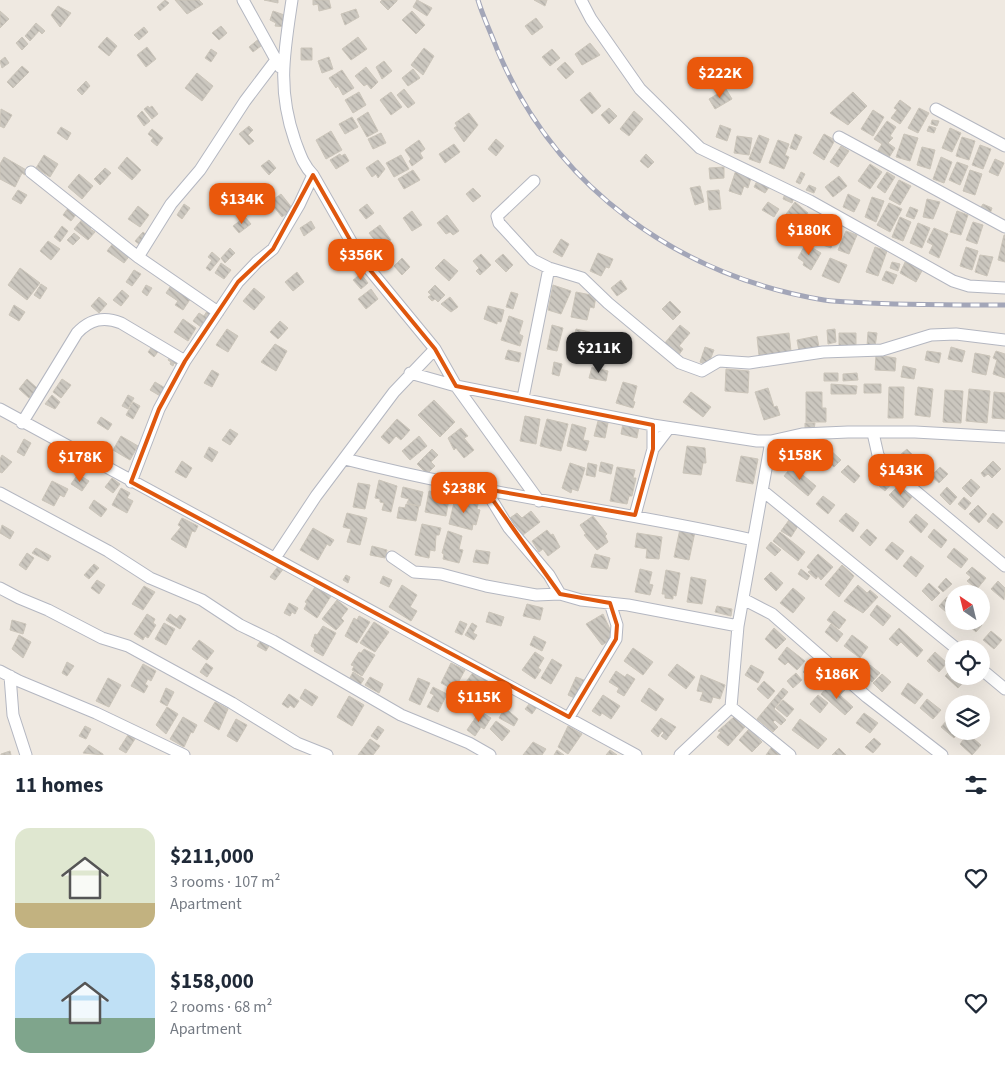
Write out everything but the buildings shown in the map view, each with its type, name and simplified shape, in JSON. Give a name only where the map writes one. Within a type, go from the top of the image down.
[{"type":"street","points":[[243,0],[280,65]]},
{"type":"street","points":[[292,0],[280,65],[287,118],[304,166],[312,175],[362,259],[435,349],[456,386],[539,501]]},
{"type":"street","points":[[581,0],[590,19],[640,89],[700,148],[748,169],[810,201],[953,281],[969,286],[1005,288]]},
{"type":"street","points":[[138,257],[171,204],[200,170],[245,101],[280,65]]},
{"type":"street","points":[[936,109],[1005,146]]},
{"type":"street","points":[[839,137],[1005,228]]},
{"type":"street","points":[[31,172],[138,257],[218,312]]},
{"type":"street","points":[[131,482],[159,410],[185,361],[250,269],[273,249],[299,205],[312,175]]},
{"type":"street","points":[[534,181],[497,216],[499,223],[533,260],[549,268],[582,278],[608,303],[680,363],[702,371],[719,361],[749,363],[823,352],[882,350],[931,335],[956,334],[1005,340]]},
{"type":"street","points":[[523,398],[549,268]]},
{"type":"street","points":[[22,423],[77,333],[84,325],[96,320],[110,319],[122,323],[185,361]]},
{"type":"street","points":[[275,558],[316,496],[410,373],[435,349]]},
{"type":"street","points":[[410,373],[456,386],[653,425],[757,441],[771,441],[802,434],[915,432],[1004,438]]},
{"type":"street","points":[[0,409],[22,423],[275,558],[360,606],[570,717],[636,755]]},
{"type":"street","points":[[635,515],[653,449],[653,425]]},
{"type":"street","points":[[653,449],[669,428]]},
{"type":"street","points":[[873,433],[878,455],[883,464],[1005,566]]},
{"type":"street","points":[[680,755],[731,707],[738,626],[771,441]]},
{"type":"street","points":[[345,459],[392,471],[539,501],[635,515],[754,540]]},
{"type":"street","points":[[485,489],[509,528],[549,575],[560,594]]},
{"type":"street","points":[[763,491],[946,640]]},
{"type":"street","points":[[0,493],[108,551],[150,578],[202,600],[240,625],[273,641],[401,715],[469,743],[490,755]]},
{"type":"street","points":[[392,557],[414,572],[441,574],[486,586],[536,595],[560,594],[581,600],[610,603],[738,626]]},
{"type":"street","points":[[0,588],[102,638],[128,646],[232,703],[297,743],[326,755]]},
{"type":"street","points":[[743,599],[772,614],[866,697],[942,755]]},
{"type":"street","points":[[570,717],[616,639],[617,625],[610,603]]},
{"type":"street","points":[[5,673],[13,714],[26,755]]},
{"type":"street","points":[[5,673],[96,712],[184,755]]},
{"type":"street","points":[[990,676],[1005,689]]},
{"type":"street","points":[[731,707],[790,755]]},
{"type":"highlighted area","points":[[313,175],[361,259],[435,349],[456,386],[653,425],[653,449],[635,515],[485,489],[560,594],[610,603],[617,625],[616,639],[569,717],[131,482],[159,409],[185,361],[238,282],[273,249]]},
{"type":"railway","points":[[478,0],[497,49],[521,98],[552,143],[587,183],[627,217],[671,246],[719,270],[770,288],[824,300],[903,304],[1005,305]]}]
